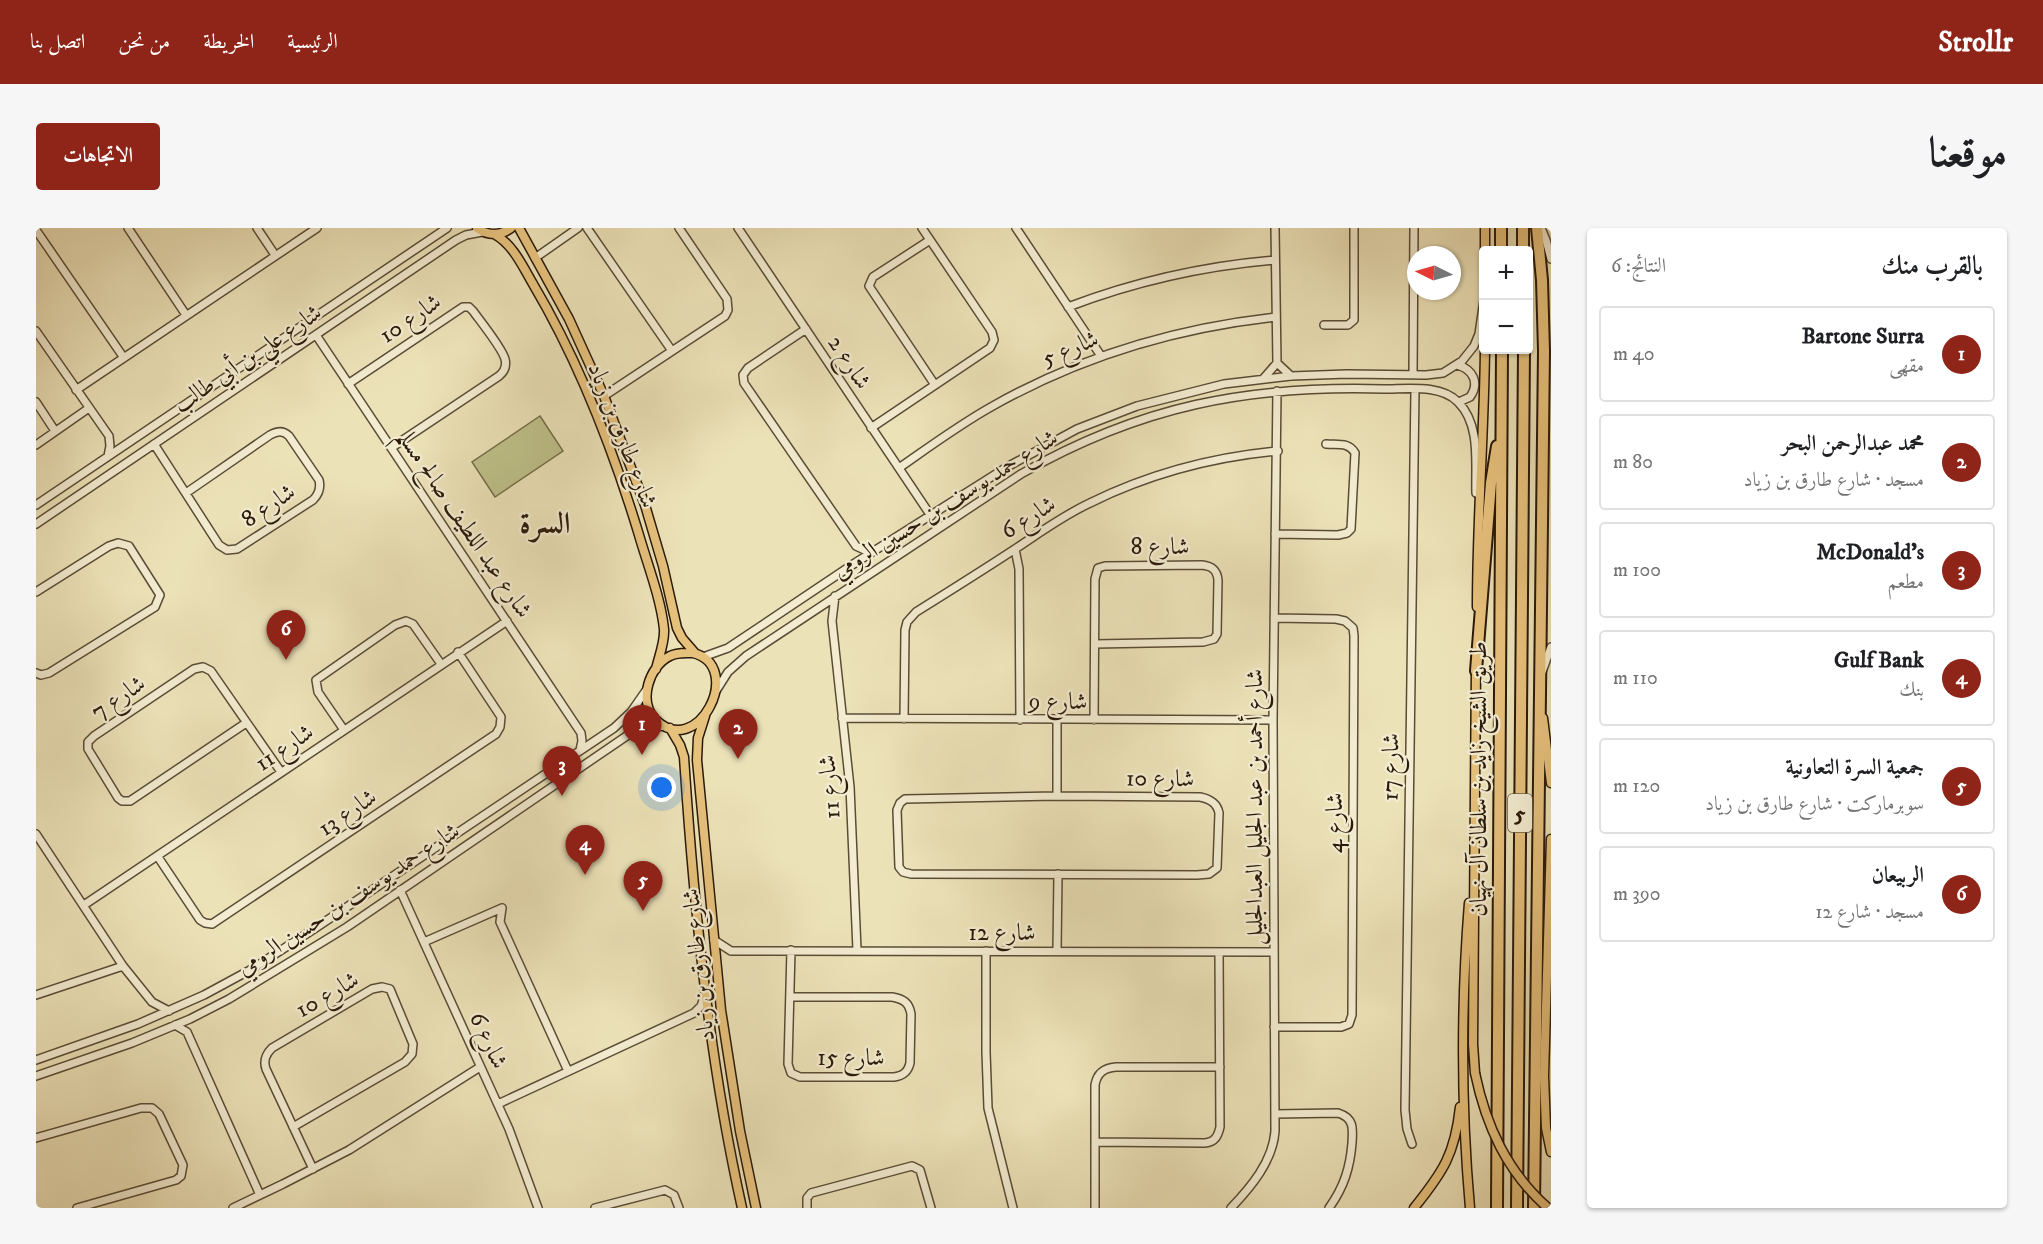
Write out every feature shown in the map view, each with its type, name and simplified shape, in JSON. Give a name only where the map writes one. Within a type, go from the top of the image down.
[{"type":"highway","points":[[1501,228],[1501,246]]},
{"type":"highway","points":[[1523,228],[1523,246]]},
{"type":"highway","points":[[1534,1208],[1544,351],[1539,228]]},
{"type":"highway","name":"طريق الشيخ زايد بن سلطان آل نهيان","points":[[1497,1208],[1502,354]]},
{"type":"highway","name":"طريق الشيخ زايد بن سلطان آل نهيان","points":[[1517,1208],[1524,354]]},
{"type":"highway","points":[[1476,671],[1491,483],[1503,417]]},
{"type":"main road","points":[[479,230],[494,234],[503,233],[512,228]]},
{"type":"main road","name":"شارع طارق بن زياد","points":[[519,228],[580,340],[604,396],[637,479],[653,531],[677,628],[684,641],[699,655]]},
{"type":"main road","points":[[1485,228],[1485,246]]},
{"type":"main road","name":"شارع طارق بن زياد","points":[[494,234],[511,248],[556,325],[603,428],[650,568],[664,629],[656,669]]},
{"type":"main road","points":[[556,325],[560,329],[566,328],[570,323],[569,319]]},
{"type":"main road","points":[[566,346],[569,337],[576,336],[580,340]]},
{"type":"main road","points":[[1485,354],[1481,476],[1477,520],[1473,1044],[1475,1073],[1484,1110],[1498,1145],[1520,1179],[1548,1208]]},
{"type":"main road","points":[[679,653],[699,655],[711,665],[715,675],[715,693],[705,716],[694,726],[688,728],[667,727],[655,719],[649,710],[647,689],[656,669],[669,656],[679,653]]},
{"type":"main road","points":[[1541,709],[1551,783]]},
{"type":"main road","name":"شارع طارق بن زياد","points":[[705,716],[698,738],[697,760],[716,963],[740,1131],[756,1208]]},
{"type":"main road","name":"شارع طارق بن زياد","points":[[667,727],[680,745],[684,757],[705,995],[727,1134],[742,1208]]},
{"type":"main road","points":[[1551,839],[1545,1084],[1546,1128],[1551,1152]]},
{"type":"main road","points":[[1470,1208],[1464,1065],[1468,919],[1475,860]]},
{"type":"main road","points":[[1414,1208],[1438,1178],[1450,1155],[1458,1129],[1464,1065]]},
{"type":"main road","points":[[727,1134],[733,1127],[740,1131]]},
{"type":"street","points":[[128,228],[186,315]]},
{"type":"street","points":[[257,228],[275,255]]},
{"type":"street","points":[[76,390],[317,228]]},
{"type":"street","name":"شارع علي بن أبي طالب","points":[[36,505],[447,228]]},
{"type":"street","points":[[535,258],[579,228]]},
{"type":"street","points":[[587,228],[672,351]]},
{"type":"street","points":[[604,396],[725,316],[728,310],[727,299],[679,228]]},
{"type":"street","name":"شارع 2","points":[[738,228],[931,516]]},
{"type":"street","points":[[871,428],[990,348],[994,338],[922,228]]},
{"type":"street","points":[[1016,228],[1101,356]]},
{"type":"street","points":[[1263,379],[1277,363],[1275,228]]},
{"type":"street","points":[[1324,325],[1348,324],[1354,320],[1354,228]]},
{"type":"street","points":[[1413,375],[1414,228]]},
{"type":"street","points":[[1539,228],[1551,259]]},
{"type":"street","points":[[36,230],[124,358]]},
{"type":"street","name":"شارع علي بن أبي طالب","points":[[36,524],[435,254],[460,238],[479,230]]},
{"type":"street","points":[[930,240],[873,277],[869,286],[935,385]]},
{"type":"street","points":[[428,241],[436,245],[435,254]]},
{"type":"street","points":[[1068,307],[1109,292],[1175,274],[1221,265],[1275,260]]},
{"type":"street","name":"شارع 10","points":[[348,384],[463,307],[473,311],[503,354],[505,366],[499,376],[391,448]]},
{"type":"street","name":"شارع 5","points":[[899,468],[989,408],[1054,375],[1101,356],[1134,344],[1192,329],[1276,317]]},
{"type":"street","points":[[1477,520],[1473,429],[1469,416],[1459,402],[1470,397],[1475,381],[1469,370],[1457,365],[1470,351],[1476,340],[1479,325]]},
{"type":"street","points":[[806,329],[748,368],[743,380],[856,546],[871,553]]},
{"type":"street","points":[[36,331],[109,436],[108,456]]},
{"type":"street","name":"شارع عبد اللطيف صالح مسلم","points":[[316,335],[581,732]]},
{"type":"street","points":[[1277,363],[1291,376]]},
{"type":"street","name":"شارع حمد يوسف بن حسين الرومي","points":[[699,655],[728,648],[855,563],[1030,453],[1108,416],[1188,392],[1263,379],[1347,374],[1438,374],[1457,365]]},
{"type":"street","points":[[220,381],[220,390],[228,394]]},
{"type":"street","name":"شارع حمد يوسف بن حسين الرومي","points":[[715,693],[733,667],[835,596],[1021,474],[1067,449],[1112,430],[1184,406],[1277,391],[1346,388],[1440,391],[1459,402]]},
{"type":"street","name":"شارع 17","points":[[1412,1144],[1407,1130],[1405,1110],[1415,390]]},
{"type":"street","name":"شارع أحمد بن عبد الجليل العبدالجليل","points":[[1231,1208],[1269,1159],[1274,1140],[1274,618],[1277,391]]},
{"type":"street","points":[[200,394],[210,395],[212,402],[209,406]]},
{"type":"street","points":[[36,402],[55,431]]},
{"type":"street","points":[[36,445],[89,408]]},
{"type":"street","points":[[1108,416],[1108,425],[1112,430]]},
{"type":"street","points":[[1090,423],[1096,429],[1095,437]]},
{"type":"street","name":"شارع 8","points":[[154,444],[219,544],[226,549],[237,549],[313,500],[320,486],[319,480],[289,436],[284,432],[278,432],[270,435],[186,493]]},
{"type":"street","points":[[109,436],[128,443]]},
{"type":"street","points":[[1275,534],[1338,535],[1347,533],[1351,529],[1355,453],[1347,445],[1326,444]]},
{"type":"street","name":"شارع 6","points":[[904,719],[904,637],[907,622],[916,612],[1042,529],[1087,504],[1135,483],[1214,459],[1278,451]]},
{"type":"street","points":[[36,592],[109,546],[122,543],[129,546],[160,595],[155,607],[49,673],[40,675],[36,673]]},
{"type":"street","points":[[855,563],[856,546]]},
{"type":"street","points":[[1014,549],[1019,569],[1020,720]]},
{"type":"street","name":"شارع 8","points":[[1094,720],[1095,575],[1100,567],[1202,565],[1210,567],[1217,573],[1217,632],[1211,640],[1095,644]]},
{"type":"street","name":"شارع 11","points":[[835,596],[832,621],[851,798],[857,950]]},
{"type":"street","points":[[814,611],[825,613],[832,621]]},
{"type":"street","name":"شارع 4","points":[[1274,618],[1339,619],[1350,625],[1354,636],[1352,1015],[1349,1024],[1341,1027],[1274,1027]]},
{"type":"street","points":[[344,730],[318,692],[316,680],[395,625],[406,621],[413,624],[441,664]]},
{"type":"street","name":"شارع 11","points":[[84,905],[507,621]]},
{"type":"street","points":[[768,622],[769,632],[777,636]]},
{"type":"street","points":[[1541,674],[1549,658],[1551,647]]},
{"type":"street","name":"شارع 13","points":[[158,857],[200,920],[212,924],[394,804],[499,730],[501,721],[499,714],[458,652]]},
{"type":"street","name":"شارع 7","points":[[246,723],[130,801],[119,799],[88,749],[88,742],[94,736],[199,667],[211,672],[281,772]]},
{"type":"street","name":"شارع حمد يوسف بن حسين الرومي","points":[[38,1060],[108,1036],[228,983],[298,940],[598,738],[627,717],[647,689]]},
{"type":"street","name":"شارع 9","points":[[842,718],[1057,721],[1274,720]]},
{"type":"street","points":[[1057,721],[1057,796]]},
{"type":"street","name":"شارع حمد يوسف بن حسين الرومي","points":[[39,1075],[105,1053],[190,1019],[230,999],[323,942],[631,733],[640,729],[667,727]]},
{"type":"street","points":[[579,750],[582,741],[581,732],[598,738]]},
{"type":"street","name":"شارع 10","points":[[1057,796],[1200,797],[1216,805],[1219,813],[1218,865],[1209,874],[1058,874],[907,873],[898,867],[897,808],[900,802],[908,798],[1057,796]]},
{"type":"street","points":[[36,834],[123,966],[152,1002],[169,1011]]},
{"type":"street","points":[[1057,951],[1058,874]]},
{"type":"street","name":"شارع 6","points":[[400,890],[498,1104],[538,1208]]},
{"type":"street","points":[[424,942],[502,908],[500,922],[568,1071]]},
{"type":"street","points":[[314,929],[313,939],[317,943],[323,942]]},
{"type":"street","points":[[298,940],[302,941],[305,946],[303,954]]},
{"type":"street","points":[[714,940],[731,951],[716,963]]},
{"type":"street","name":"شارع 15","points":[[790,997],[892,997],[906,1002],[911,1014],[910,1063],[907,1070],[902,1075],[894,1077],[800,1077],[793,1075],[788,1064],[791,950]]},
{"type":"street","name":"شارع 12","points":[[731,951],[1273,952]]},
{"type":"street","points":[[986,951],[988,1108],[1013,1208]]},
{"type":"street","points":[[1095,1142],[1205,1143],[1213,1141],[1218,1135],[1220,1127],[1219,952]]},
{"type":"street","points":[[37,993],[123,966]]},
{"type":"street","name":"شارع 10","points":[[293,1127],[405,1062],[410,1056],[413,1044],[390,989],[382,987],[372,989],[267,1053],[265,1067],[293,1127],[313,1169]]},
{"type":"street","points":[[498,1104],[694,1013],[701,1006],[705,995]]},
{"type":"street","points":[[149,1019],[152,1002]]},
{"type":"street","points":[[187,1032],[190,1019]]},
{"type":"street","points":[[175,1025],[187,1032],[260,1195]]},
{"type":"street","points":[[60,1053],[55,1061],[58,1066],[63,1067]]},
{"type":"street","points":[[38,1060],[44,1061],[47,1065],[46,1071],[39,1075]]},
{"type":"street","points":[[233,1208],[313,1169],[366,1139],[480,1066]]},
{"type":"street","points":[[1095,1208],[1095,1085],[1097,1077],[1103,1070],[1116,1067],[1220,1066]]},
{"type":"street","points":[[36,1138],[141,1108],[152,1108],[159,1114],[183,1165],[181,1176],[176,1180],[77,1208]]},
{"type":"street","points":[[1275,1114],[1338,1113],[1351,1121],[1353,1129],[1349,1170],[1341,1190],[1329,1208]]},
{"type":"street","points":[[807,1208],[807,1198],[811,1193],[912,1166],[920,1170],[931,1208]]},
{"type":"street","points":[[596,1208],[665,1190],[674,1195],[679,1208]]},
{"type":"green space","points":[[540,416],[563,451],[495,497],[472,462]]},
{"type":"place","name":"الربيعان","points":[[286,660]]},
{"type":"place","name":"Bartone Surra","points":[[642,755]]},
{"type":"place","name":"محمد عبدالرحمن البحر","points":[[738,759]]},
{"type":"place","name":"McDonald's","points":[[562,796]]},
{"type":"place","name":"Gulf Bank","points":[[585,875]]},
{"type":"place","name":"جمعية السرة التعاونية","points":[[643,911]]},
{"type":"district","name":"السرة","points":[[545,523]]}]
